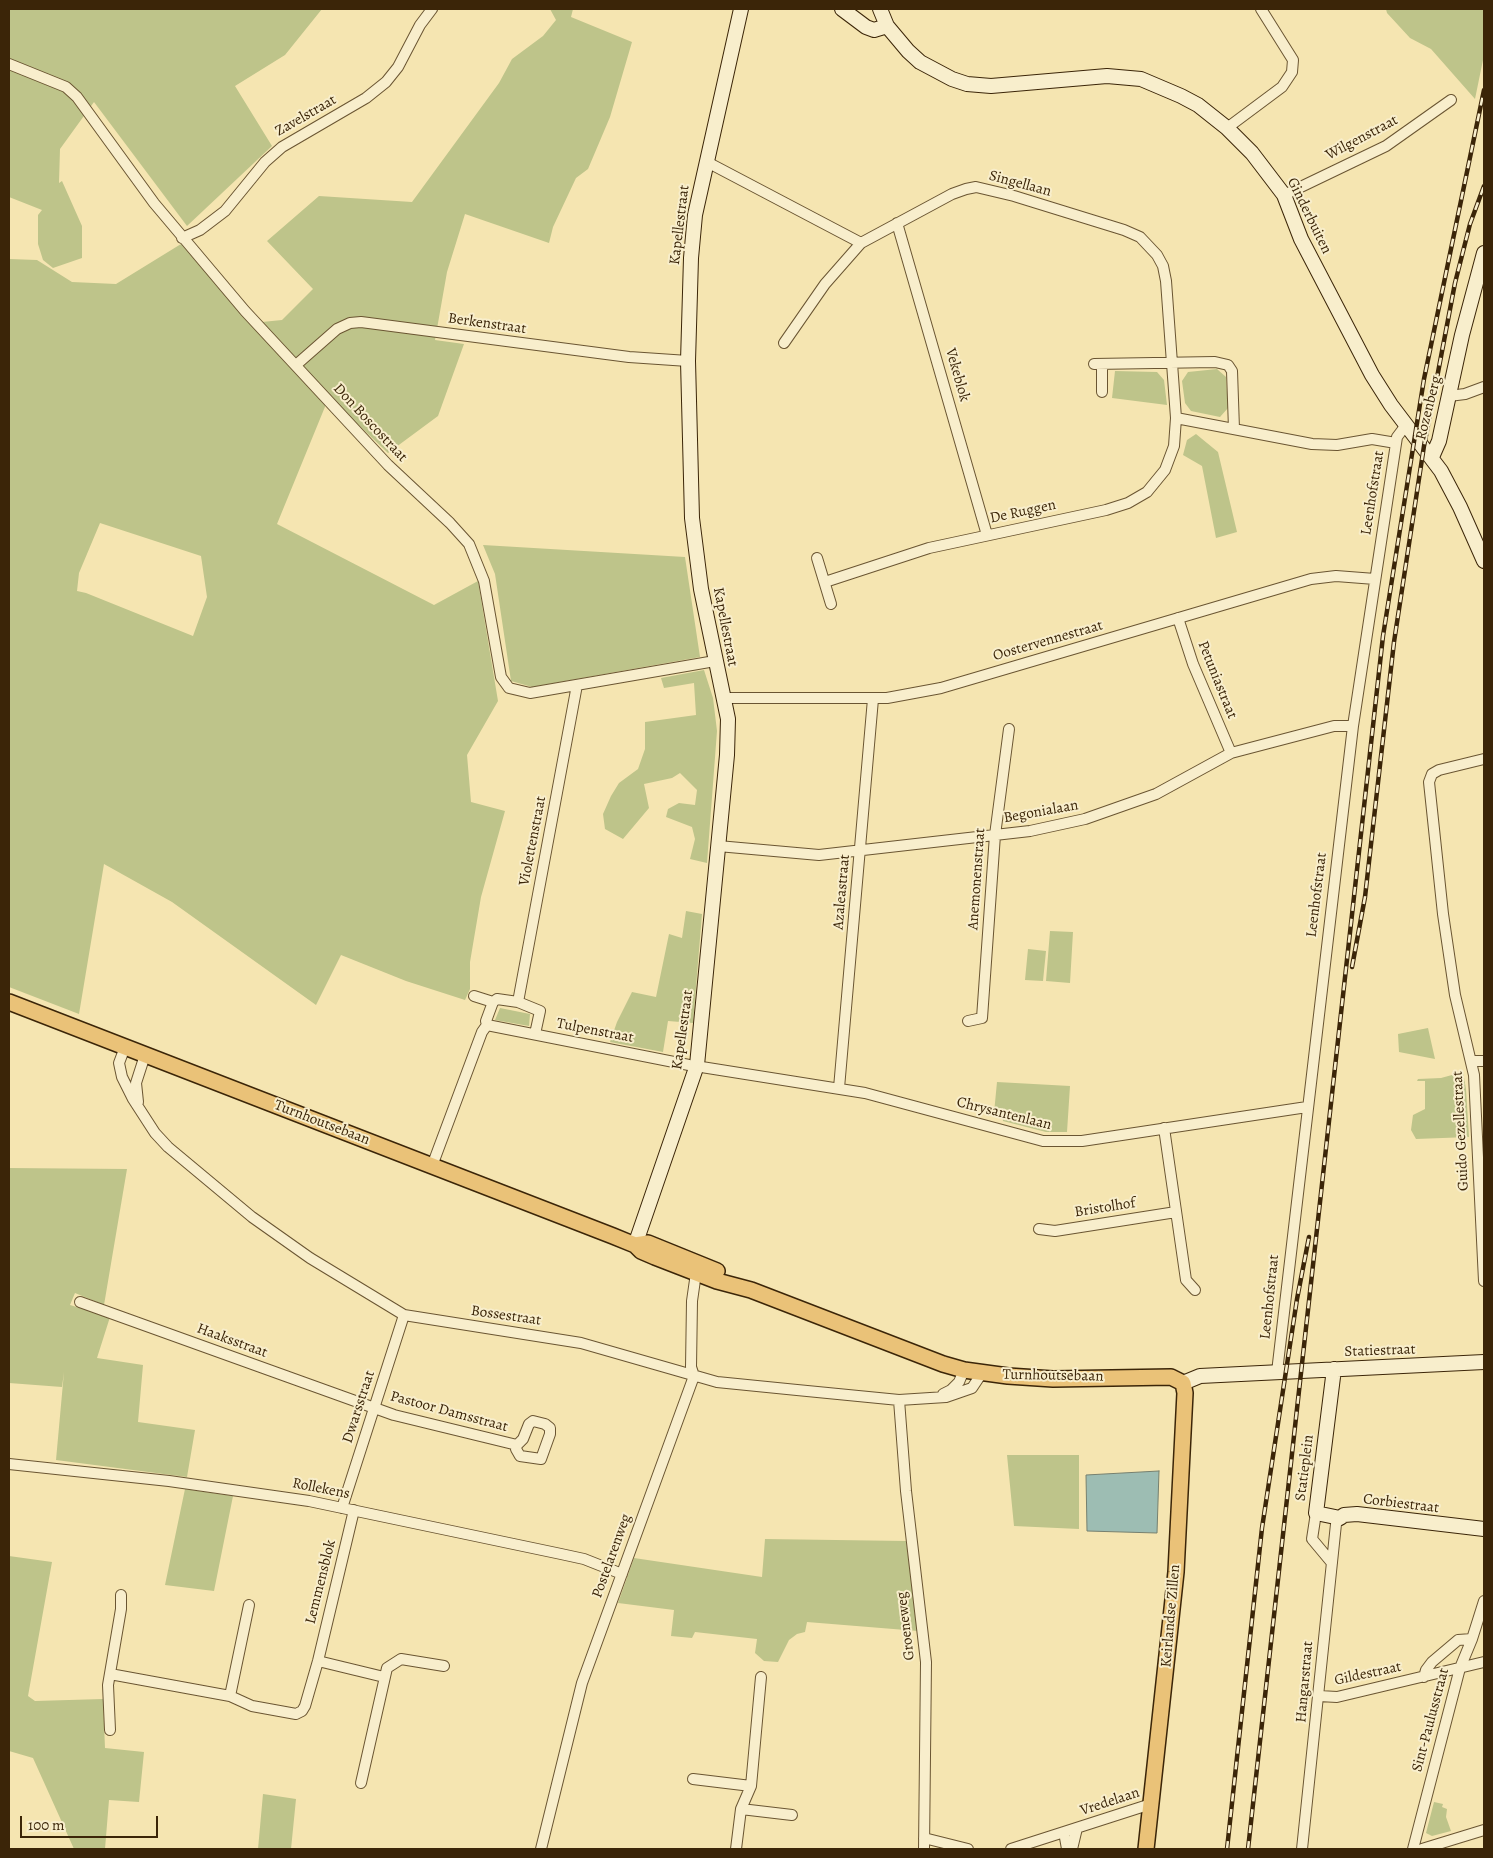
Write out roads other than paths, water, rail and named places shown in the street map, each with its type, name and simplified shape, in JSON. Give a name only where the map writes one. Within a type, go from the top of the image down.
[{"type":"main road","name":"Turnhoutsebaan","points":[[9,1002],[635,1245],[645,1253],[696,1273],[750,1290],[916,1354],[964,1370],[1053,1379],[1171,1377],[1182,1383]]},
{"type":"main road","name":"Turnhoutsebaan","points":[[635,1245],[648,1243],[709,1267],[746,1285],[750,1290]]},
{"type":"main road","name":"Keirlandse Zillen","points":[[1146,1849],[1176,1572],[1185,1393],[1182,1383]]},
{"type":"street","name":"Zavelstraat","points":[[182,238],[200,230],[225,211],[265,162],[282,147],[366,98],[386,82],[398,67],[420,25],[432,9]]},
{"type":"street","name":"Kapellestraat","points":[[635,1245],[697,1066],[728,731],[701,589],[692,518],[688,361],[692,236],[706,162],[741,9]]},
{"type":"street","points":[[842,9],[866,27],[874,30],[887,26]]},
{"type":"street","name":"Ginderbuiten","points":[[880,9],[887,26],[920,62],[952,80],[967,84],[991,86],[1107,76],[1141,79],[1181,96],[1227,128],[1259,160],[1284,195],[1301,239],[1342,322],[1349,330],[1381,391],[1432,457]]},
{"type":"street","points":[[1227,128],[1282,87],[1292,72],[1293,60],[1261,9]]},
{"type":"street","name":"Don Boscostraat","points":[[9,64],[66,87],[77,97],[154,203],[245,311],[388,465],[450,523],[469,544],[484,581],[501,677],[509,688],[530,693],[715,661]]},
{"type":"street","name":"Wilgenstraat","points":[[1284,195],[1386,146],[1451,100]]},
{"type":"street","points":[[706,162],[861,243]]},
{"type":"street","name":"Singellaan","points":[[784,343],[825,284],[861,243],[952,194],[976,188],[1023,199],[1124,230],[1140,237],[1157,254],[1163,266],[1172,364]]},
{"type":"street","name":"Vekeblok","points":[[897,223],[987,535]]},
{"type":"street","name":"Rozenberg","points":[[1484,253],[1439,441],[1432,457],[1460,507],[1484,561]]},
{"type":"street","name":"Berkenstraat","points":[[296,365],[337,328],[350,323],[361,322],[629,357],[688,361]]},
{"type":"street","points":[[1102,392],[1098,364],[1215,362],[1228,365],[1232,371],[1234,429]]},
{"type":"street","name":"De Ruggen","points":[[825,582],[929,548],[1106,510],[1134,500],[1147,492],[1165,470],[1174,446],[1176,418],[1172,364]]},
{"type":"street","points":[[1449,396],[1465,394],[1484,387]]},
{"type":"street","points":[[1176,418],[1312,444],[1338,445],[1372,439],[1396,443]]},
{"type":"street","name":"Leenhofstraat","points":[[1277,1372],[1353,726],[1397,437],[1406,425]]},
{"type":"street","points":[[817,558],[831,604]]},
{"type":"street","name":"Oostervennestraat","points":[[723,698],[873,699],[941,688],[1325,576],[1376,579]]},
{"type":"street","name":"Petuniastraat","points":[[1178,618],[1193,664],[1231,753]]},
{"type":"street","name":"Violettenstraat","points":[[518,1002],[577,685]]},
{"type":"street","name":"Azaleastraat","points":[[839,1088],[873,699]]},
{"type":"street","name":"Begonialaan","points":[[718,846],[819,855],[995,835],[1066,824],[1107,813],[1156,794],[1231,753],[1334,726],[1353,726]]},
{"type":"street","name":"Anemonenstraat","points":[[968,1021],[982,1018],[995,835],[1009,729]]},
{"type":"street","name":"Guido Gezellestraat","points":[[1484,759],[1432,774],[1430,782],[1443,914],[1460,1023],[1472,1062],[1484,1281]]},
{"type":"street","points":[[474,996],[493,1002]]},
{"type":"street","points":[[432,1166],[482,1032],[487,1025],[486,1021],[493,1002],[497,999],[518,1002],[540,1011],[535,1034]]},
{"type":"street","name":"Tulpenstraat","points":[[487,1025],[528,1035],[535,1034],[697,1066]]},
{"type":"street","name":"Bossestraat","points":[[125,1047],[120,1063],[122,1076],[133,1099],[155,1133],[168,1147],[252,1217],[325,1268],[404,1315],[581,1343],[717,1382],[899,1400],[957,1395],[972,1388],[982,1373]]},
{"type":"street","name":"Bossestraat","points":[[138,1106],[136,1083],[145,1055]]},
{"type":"street","points":[[1472,1062],[1484,1061]]},
{"type":"street","name":"Chrysantenlaan","points":[[697,1066],[865,1093],[1043,1141],[1082,1141],[1307,1107]]},
{"type":"street","points":[[1164,1128],[1186,1280],[1195,1290]]},
{"type":"street","name":"Bristolhof","points":[[1039,1229],[1055,1231],[1176,1212]]},
{"type":"street","name":"Postelarenweg","points":[[541,1849],[582,1683],[694,1376],[691,1367],[692,1301],[696,1273]]},
{"type":"street","name":"Haaksstraat","points":[[80,1302],[374,1407]]},
{"type":"street","name":"Dwarsstraat","points":[[342,1508],[404,1315]]},
{"type":"street","name":"Statiestraat","points":[[1277,1372],[1484,1362]]},
{"type":"street","name":"Statieplein","points":[[1332,1563],[1312,1539],[1334,1369]]},
{"type":"street","points":[[940,1396],[955,1386],[964,1370]]},
{"type":"street","points":[[1182,1383],[1200,1376],[1277,1372]]},
{"type":"street","name":"Groeneweg","points":[[899,1400],[906,1490],[926,1662],[924,1849]]},
{"type":"street","name":"Pastoor Damsstraat","points":[[374,1407],[394,1415],[517,1445]]},
{"type":"street","name":"Rollekens","points":[[9,1464],[169,1481],[309,1501],[584,1559],[622,1574]]},
{"type":"street","name":"Lemmensblok","points":[[110,1674],[230,1696],[252,1706],[296,1714],[306,1706],[354,1510]]},
{"type":"street","name":"Corbiestraat","points":[[1316,1513],[1340,1518],[1344,1515],[1357,1514],[1484,1529]]},
{"type":"street","name":"Hangarstraat","points":[[1302,1849],[1336,1524],[1340,1518]]},
{"type":"street","points":[[110,1730],[108,1709],[110,1674],[121,1609],[121,1595]]},
{"type":"street","name":"Sint-Paulusstraat","points":[[1413,1849],[1460,1668],[1472,1639],[1484,1601]]},
{"type":"street","points":[[230,1696],[248,1605]]},
{"type":"street","name":"Gildestraat","points":[[1424,1677],[1426,1670],[1432,1662],[1458,1640],[1472,1639]]},
{"type":"street","points":[[361,1782],[387,1668],[401,1659],[444,1666]]},
{"type":"street","points":[[318,1661],[384,1677]]},
{"type":"street","name":"Gildestraat","points":[[1319,1696],[1337,1697],[1484,1662]]},
{"type":"street","points":[[736,1849],[741,1809],[751,1786],[761,1677]]},
{"type":"street","points":[[693,1779],[751,1786]]},
{"type":"street","name":"Vredelaan","points":[[1011,1849],[1151,1804]]},
{"type":"street","points":[[741,1809],[792,1815]]},
{"type":"street","name":"Vredelaan","points":[[1072,1849],[1077,1828]]},
{"type":"street","points":[[1422,1849],[1484,1830]]},
{"type":"street","points":[[1064,1832],[1067,1849]]},
{"type":"street","points":[[924,1838],[968,1849]]},
{"type":"water","points":[[1159,1471],[1157,1533],[1087,1531],[1086,1475]]},
{"type":"railway","points":[[1248,1849],[1383,636],[1424,379],[1484,90]]},
{"type":"railway","points":[[1352,967],[1365,897],[1394,642],[1424,446],[1455,283],[1470,224],[1484,186]]},
{"type":"railway","points":[[1227,1849],[1262,1528],[1297,1299],[1309,1237]]}]
